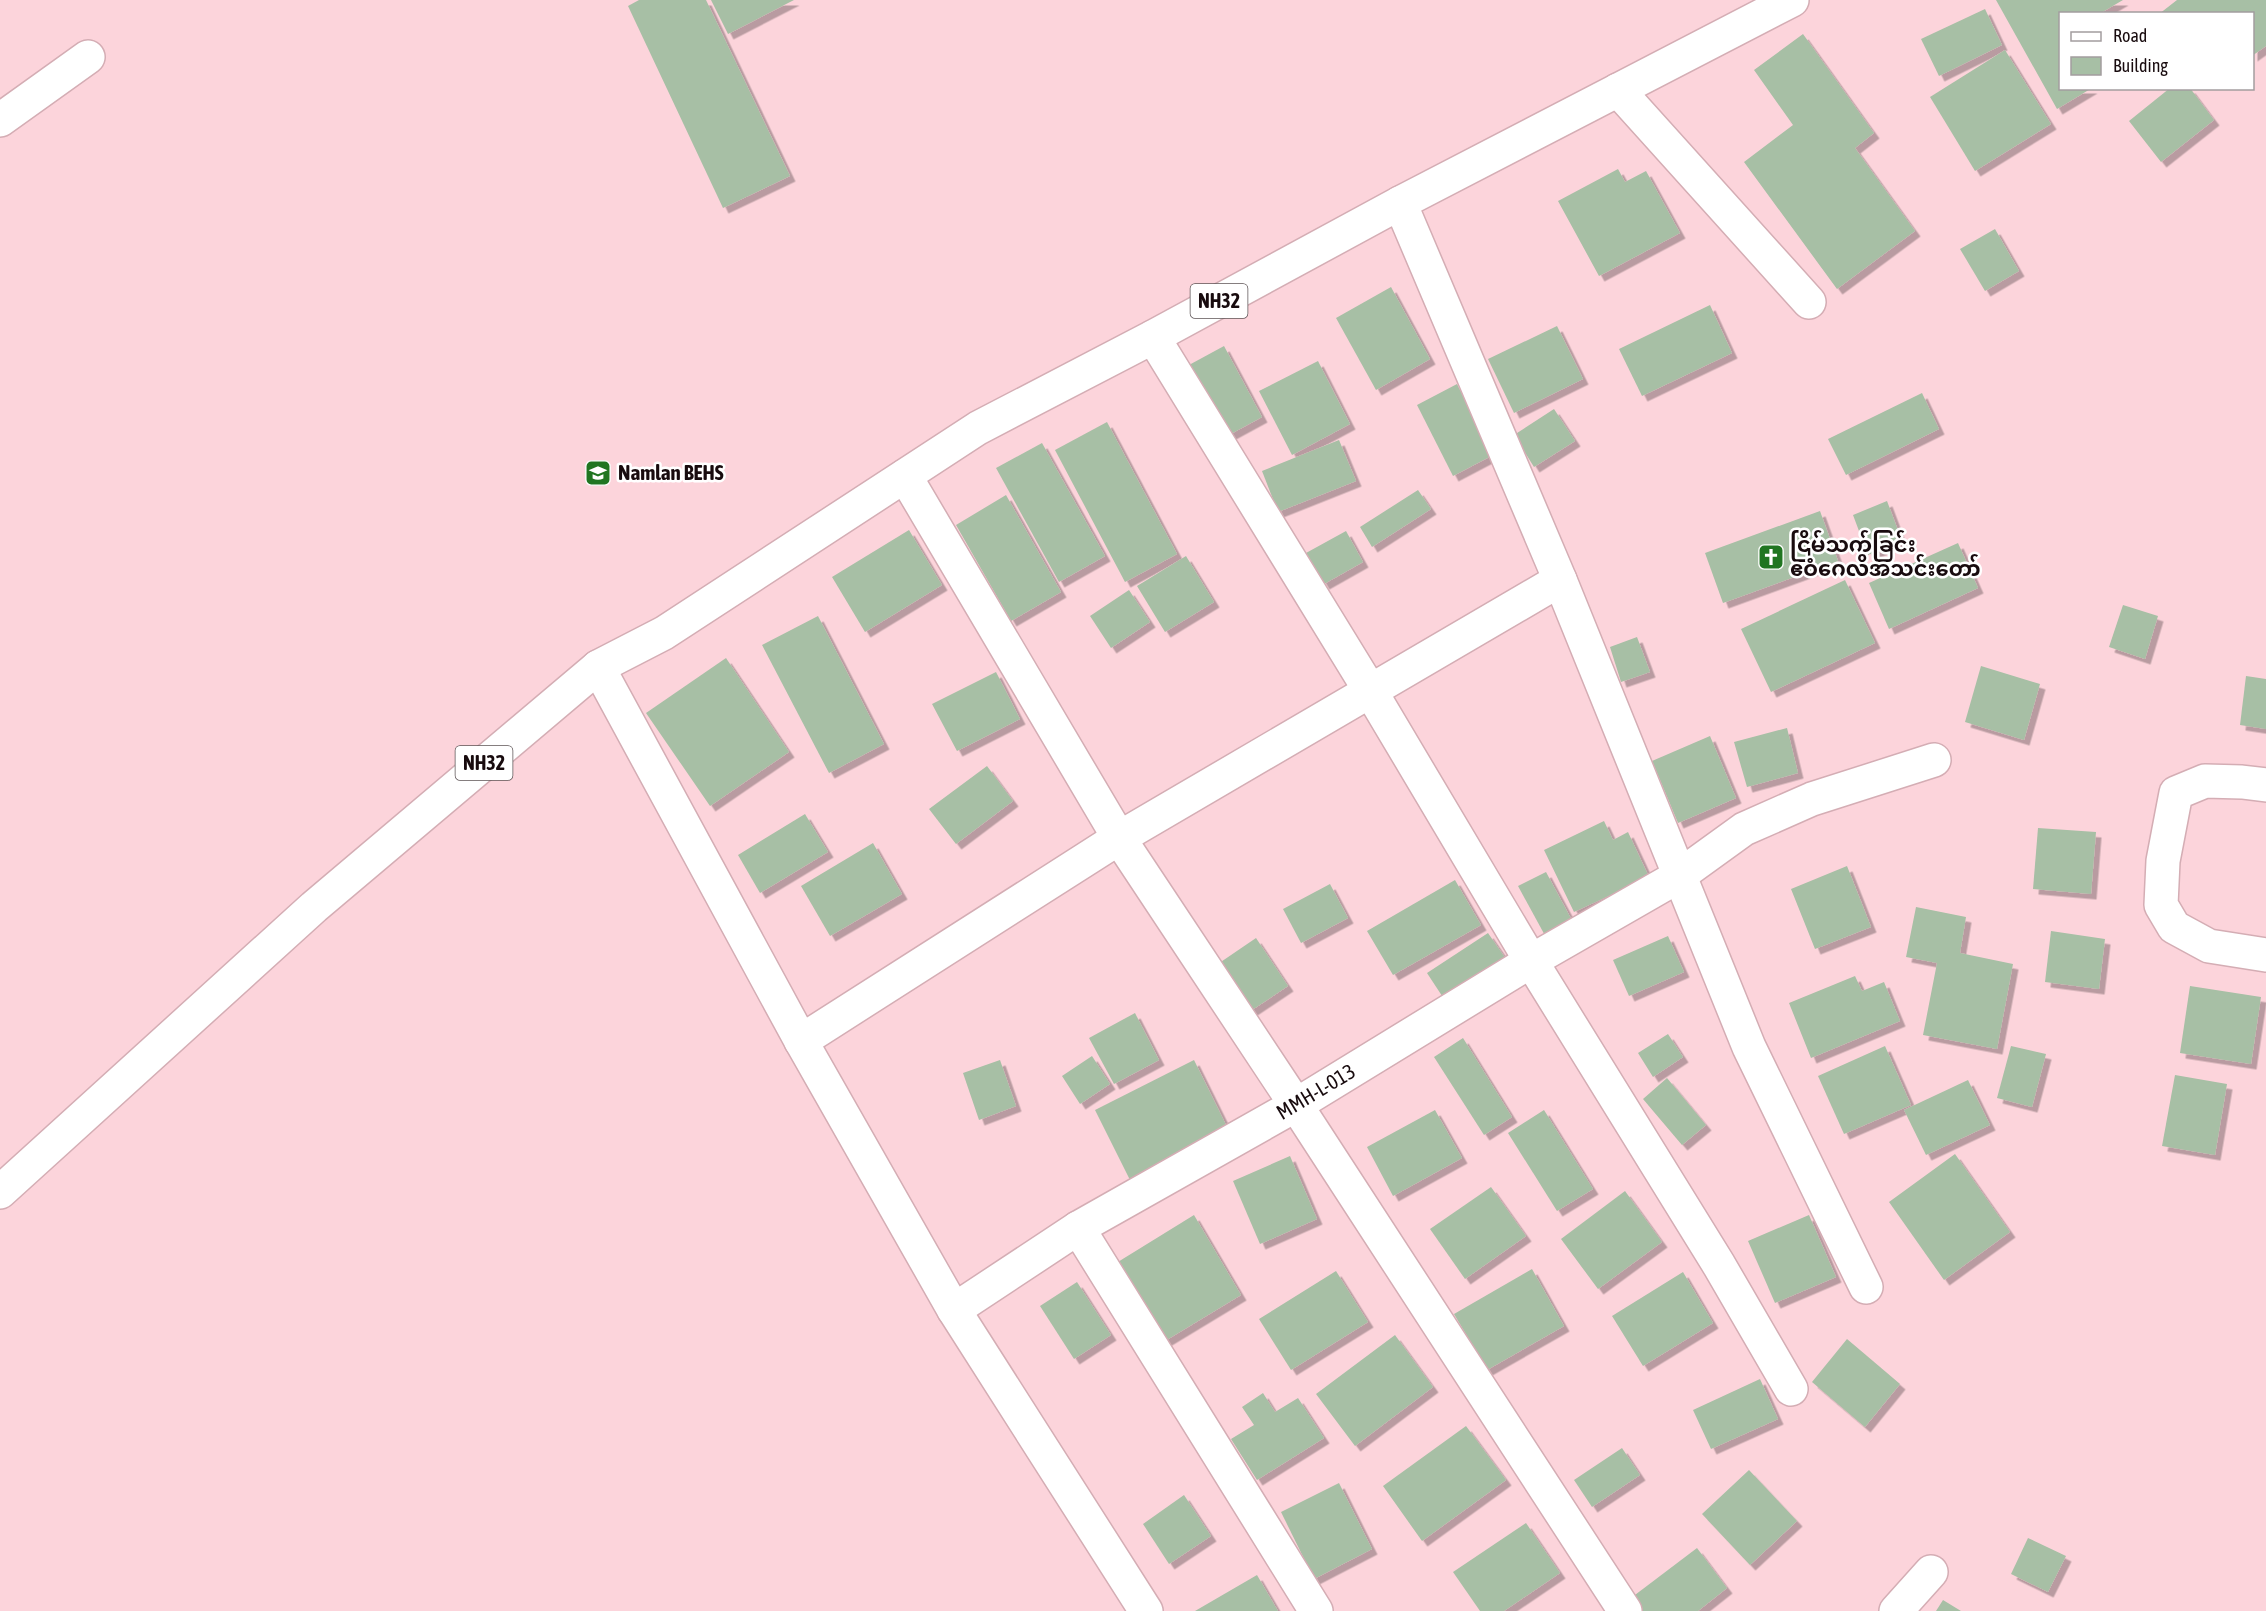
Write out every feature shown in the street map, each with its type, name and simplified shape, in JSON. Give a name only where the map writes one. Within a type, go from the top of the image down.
[{"type":"main road","name":"NH32","points":[[0,1192],[314,907],[598,667],[664,633],[978,428],[1153,337],[1400,203],[1792,0]]},
{"type":"main road","points":[[0,120],[88,57]]},
{"type":"main road","points":[[1618,90],[1809,302]]},
{"type":"main road","points":[[1400,203],[1560,580],[1749,1047],[1866,1287]]},
{"type":"main road","points":[[1153,337],[1371,692],[1531,961],[1719,1265],[1791,1389]]},
{"type":"main road","points":[[905,476],[1119,838],[1296,1105],[1625,1611]]},
{"type":"main road","points":[[801,1041],[1119,838],[1560,580]]},
{"type":"main road","points":[[598,667],[801,1041],[954,1310],[1146,1611]]},
{"type":"main road","name":"MMH-L-013","points":[[954,1310],[1078,1228],[1296,1105],[1531,961],[1678,876],[1744,829],[1812,799],[1934,760]]},
{"type":"main road","points":[[2266,785],[2205,781],[2176,793],[2163,861],[2161,905],[2174,927],[2209,946],[2266,955]]},
{"type":"main road","points":[[1078,1228],[1316,1611]]},
{"type":"main road","points":[[1896,1611],[1931,1572]]},
{"type":"building","points":[[639,0],[706,0],[790,176],[723,208],[628,6]]},
{"type":"building","points":[[711,0],[794,0],[728,34]]},
{"type":"building","points":[[1996,0],[2123,0],[2102,12],[2059,12],[2059,90],[2089,90],[2057,109]]},
{"type":"building","points":[[2177,0],[2266,0],[2266,46],[2254,55],[2254,12],[2162,12]]},
{"type":"building","points":[[1985,9],[2002,45],[1939,76],[1921,39]]},
{"type":"building","points":[[1803,34],[1874,133],[1855,148],[1915,231],[1837,289],[1744,162],[1793,125],[1754,70]]},
{"type":"building","points":[[2005,50],[2051,124],[1975,171],[1930,97]]},
{"type":"building","points":[[2168,90],[2192,90],[2214,120],[2161,162],[2129,121]]},
{"type":"building","points":[[1618,169],[1625,182],[1646,171],[1680,233],[1599,276],[1558,201]]},
{"type":"building","points":[[1995,229],[2019,271],[1985,291],[1960,249]]},
{"type":"building","points":[[1391,287],[1430,359],[1376,390],[1336,318]]},
{"type":"building","points":[[1710,305],[1732,353],[1642,396],[1619,349]]},
{"type":"building","points":[[1557,326],[1583,379],[1514,413],[1488,359]]},
{"type":"building","points":[[1224,346],[1262,417],[1227,436],[1189,365]]},
{"type":"building","points":[[1318,361],[1350,424],[1292,455],[1259,391]]},
{"type":"building","points":[[1457,384],[1493,455],[1453,476],[1417,405]]},
{"type":"building","points":[[1922,393],[1939,429],[1846,475],[1828,439]]},
{"type":"building","points":[[1554,409],[1575,441],[1534,467],[1514,435]]},
{"type":"building","points":[[1107,422],[1177,554],[1125,582],[1055,450]]},
{"type":"building","points":[[1339,440],[1356,481],[1278,512],[1262,471]]},
{"type":"building","points":[[1042,443],[1105,556],[1059,582],[996,468]]},
{"type":"building","points":[[1418,490],[1431,509],[1372,547],[1360,527]]},
{"type":"building","points":[[1006,495],[1061,592],[1011,621],[956,525]]},
{"type":"building","points":[[1887,501],[1902,541],[1868,555],[1853,515]]},
{"type":"building","name":"ငြိမ်သက်ခြင်း ဧဝံဂေလိအသင်းတော်","points":[[1820,511],[1838,561],[1723,603],[1705,553]]},
{"type":"building","points":[[909,530],[942,585],[865,632],[832,577]]},
{"type":"building","points":[[1346,531],[1363,562],[1324,584],[1306,553]]},
{"type":"building","points":[[1958,543],[1978,588],[1889,629],[1869,583]]},
{"type":"building","points":[[1186,556],[1214,602],[1165,632],[1137,586]]},
{"type":"building","points":[[1845,580],[1875,643],[1771,692],[1741,629]]},
{"type":"building","points":[[1129,590],[1150,622],[1111,648],[1090,616]]},
{"type":"building","points":[[2123,605],[2158,616],[2145,659],[2109,647]]},
{"type":"building","points":[[818,616],[884,744],[829,773],[762,645]]},
{"type":"building","points":[[1637,637],[1650,672],[1621,682],[1610,647]]},
{"type":"building","points":[[726,658],[789,752],[710,806],[646,713]]},
{"type":"building","points":[[1981,666],[2040,684],[2024,740],[1965,722]]},
{"type":"building","points":[[996,672],[1020,719],[957,751],[932,704]]},
{"type":"building","points":[[2246,676],[2266,679],[2266,729],[2240,725]]},
{"type":"building","points":[[1787,728],[1798,773],[1747,787],[1734,742]]},
{"type":"building","points":[[1710,736],[1736,798],[1678,823],[1652,761]]},
{"type":"building","points":[[987,766],[1013,801],[956,844],[929,809]]},
{"type":"building","points":[[805,814],[828,852],[760,893],[738,855]]},
{"type":"building","points":[[1604,821],[1613,840],[1628,832],[1649,877],[1574,912],[1544,850]]},
{"type":"building","points":[[2038,828],[2096,832],[2091,894],[2033,889]]},
{"type":"building","points":[[873,843],[902,894],[830,936],[801,886]]},
{"type":"building","points":[[1847,866],[1871,927],[1815,949],[1791,889]]},
{"type":"building","points":[[1546,872],[1575,926],[1548,941],[1518,886]]},
{"type":"building","points":[[1455,880],[1481,925],[1393,975],[1367,931]]},
{"type":"building","points":[[1330,884],[1348,918],[1301,943],[1283,909]]},
{"type":"building","points":[[1916,907],[1966,917],[1960,953],[2013,964],[1997,1049],[1923,1035],[1937,963],[1906,957]]},
{"type":"building","points":[[2051,931],[2105,939],[2099,989],[2045,982]]},
{"type":"building","points":[[1488,933],[1508,962],[1446,1002],[1427,973]]},
{"type":"building","points":[[1668,936],[1684,972],[1629,996],[1613,960]]},
{"type":"building","points":[[1256,938],[1288,986],[1240,1018],[1209,970]]},
{"type":"building","points":[[1855,976],[1862,991],[1884,982],[1900,1021],[1811,1058],[1789,1003]]},
{"type":"building","points":[[2190,986],[2261,997],[2251,1064],[2180,1053]]},
{"type":"building","points":[[1135,1013],[1159,1060],[1114,1084],[1089,1038]]},
{"type":"building","points":[[1668,1034],[1683,1057],[1653,1077],[1638,1053]]},
{"type":"building","points":[[1463,1038],[1512,1117],[1484,1135],[1434,1057]]},
{"type":"building","points":[[1885,1046],[1911,1105],[1844,1134],[1818,1076]]},
{"type":"building","points":[[2011,1046],[2046,1054],[2032,1107],[1997,1098]]},
{"type":"building","points":[[1092,1056],[1110,1084],[1080,1104],[1062,1076]]},
{"type":"building","points":[[1000,1060],[1016,1106],[979,1120],[963,1073]]},
{"type":"building","points":[[1194,1060],[1231,1135],[1132,1184],[1095,1110]]},
{"type":"building","points":[[2175,1075],[2227,1084],[2215,1155],[2162,1146]]},
{"type":"building","points":[[1667,1078],[1706,1125],[1682,1145],[1643,1099]]},
{"type":"building","points":[[1968,1080],[1990,1125],[1926,1155],[1904,1110]]},
{"type":"building","points":[[1435,1110],[1462,1158],[1393,1196],[1367,1147]]},
{"type":"building","points":[[1544,1110],[1593,1189],[1557,1211],[1508,1133]]},
{"type":"building","points":[[1955,1154],[2010,1232],[1944,1280],[1889,1202]]},
{"type":"building","points":[[1290,1156],[1317,1219],[1260,1244],[1233,1181]]},
{"type":"building","points":[[1491,1187],[1526,1236],[1465,1279],[1430,1229]]},
{"type":"building","points":[[1625,1191],[1662,1242],[1598,1289],[1561,1239]]},
{"type":"building","points":[[1194,1215],[1241,1295],[1160,1344],[1113,1265]]},
{"type":"building","points":[[1809,1215],[1836,1277],[1775,1303],[1748,1241]]},
{"type":"building","points":[[1532,1269],[1564,1326],[1487,1370],[1454,1314]]},
{"type":"building","points":[[1336,1271],[1368,1322],[1291,1370],[1259,1319]]},
{"type":"building","points":[[1683,1272],[1713,1323],[1643,1366],[1612,1316]]},
{"type":"building","points":[[1077,1282],[1111,1335],[1074,1359],[1040,1306]]},
{"type":"building","points":[[1395,1335],[1433,1387],[1355,1446],[1316,1394]]},
{"type":"building","points":[[1847,1339],[1900,1384],[1865,1427],[1812,1382]]},
{"type":"building","points":[[1760,1379],[1778,1419],[1711,1449],[1693,1410]]},
{"type":"building","points":[[1263,1393],[1275,1412],[1298,1398],[1324,1438],[1257,1480],[1231,1439],[1254,1425],[1242,1407]]},
{"type":"building","points":[[1466,1426],[1506,1480],[1422,1541],[1383,1486]]},
{"type":"building","points":[[1622,1448],[1640,1475],[1592,1507],[1574,1480]]},
{"type":"building","points":[[1749,1470],[1797,1521],[1750,1565],[1702,1514]]},
{"type":"building","points":[[1339,1483],[1372,1549],[1314,1579],[1281,1512]]},
{"type":"building","points":[[1184,1495],[1211,1536],[1169,1564],[1143,1524]]},
{"type":"building","points":[[1526,1523],[1560,1573],[1504,1611],[1480,1611],[1453,1572]]},
{"type":"building","points":[[2028,1538],[2066,1556],[2048,1592],[2011,1574]]},
{"type":"building","points":[[1697,1548],[1727,1588],[1698,1611],[1634,1611],[1627,1601]]},
{"type":"building","points":[[1257,1575],[1278,1611],[1195,1611]]},
{"type":"building","points":[[1943,1600],[1961,1611],[1936,1611]]},
{"type":"place","name":"Namlan BEHS","points":[[598,473]]},
{"type":"place","name":"ငြိမ်သက်ခြင်း ဧဝံဂေလိအသင်းတော်","points":[[1771,557]]}]
